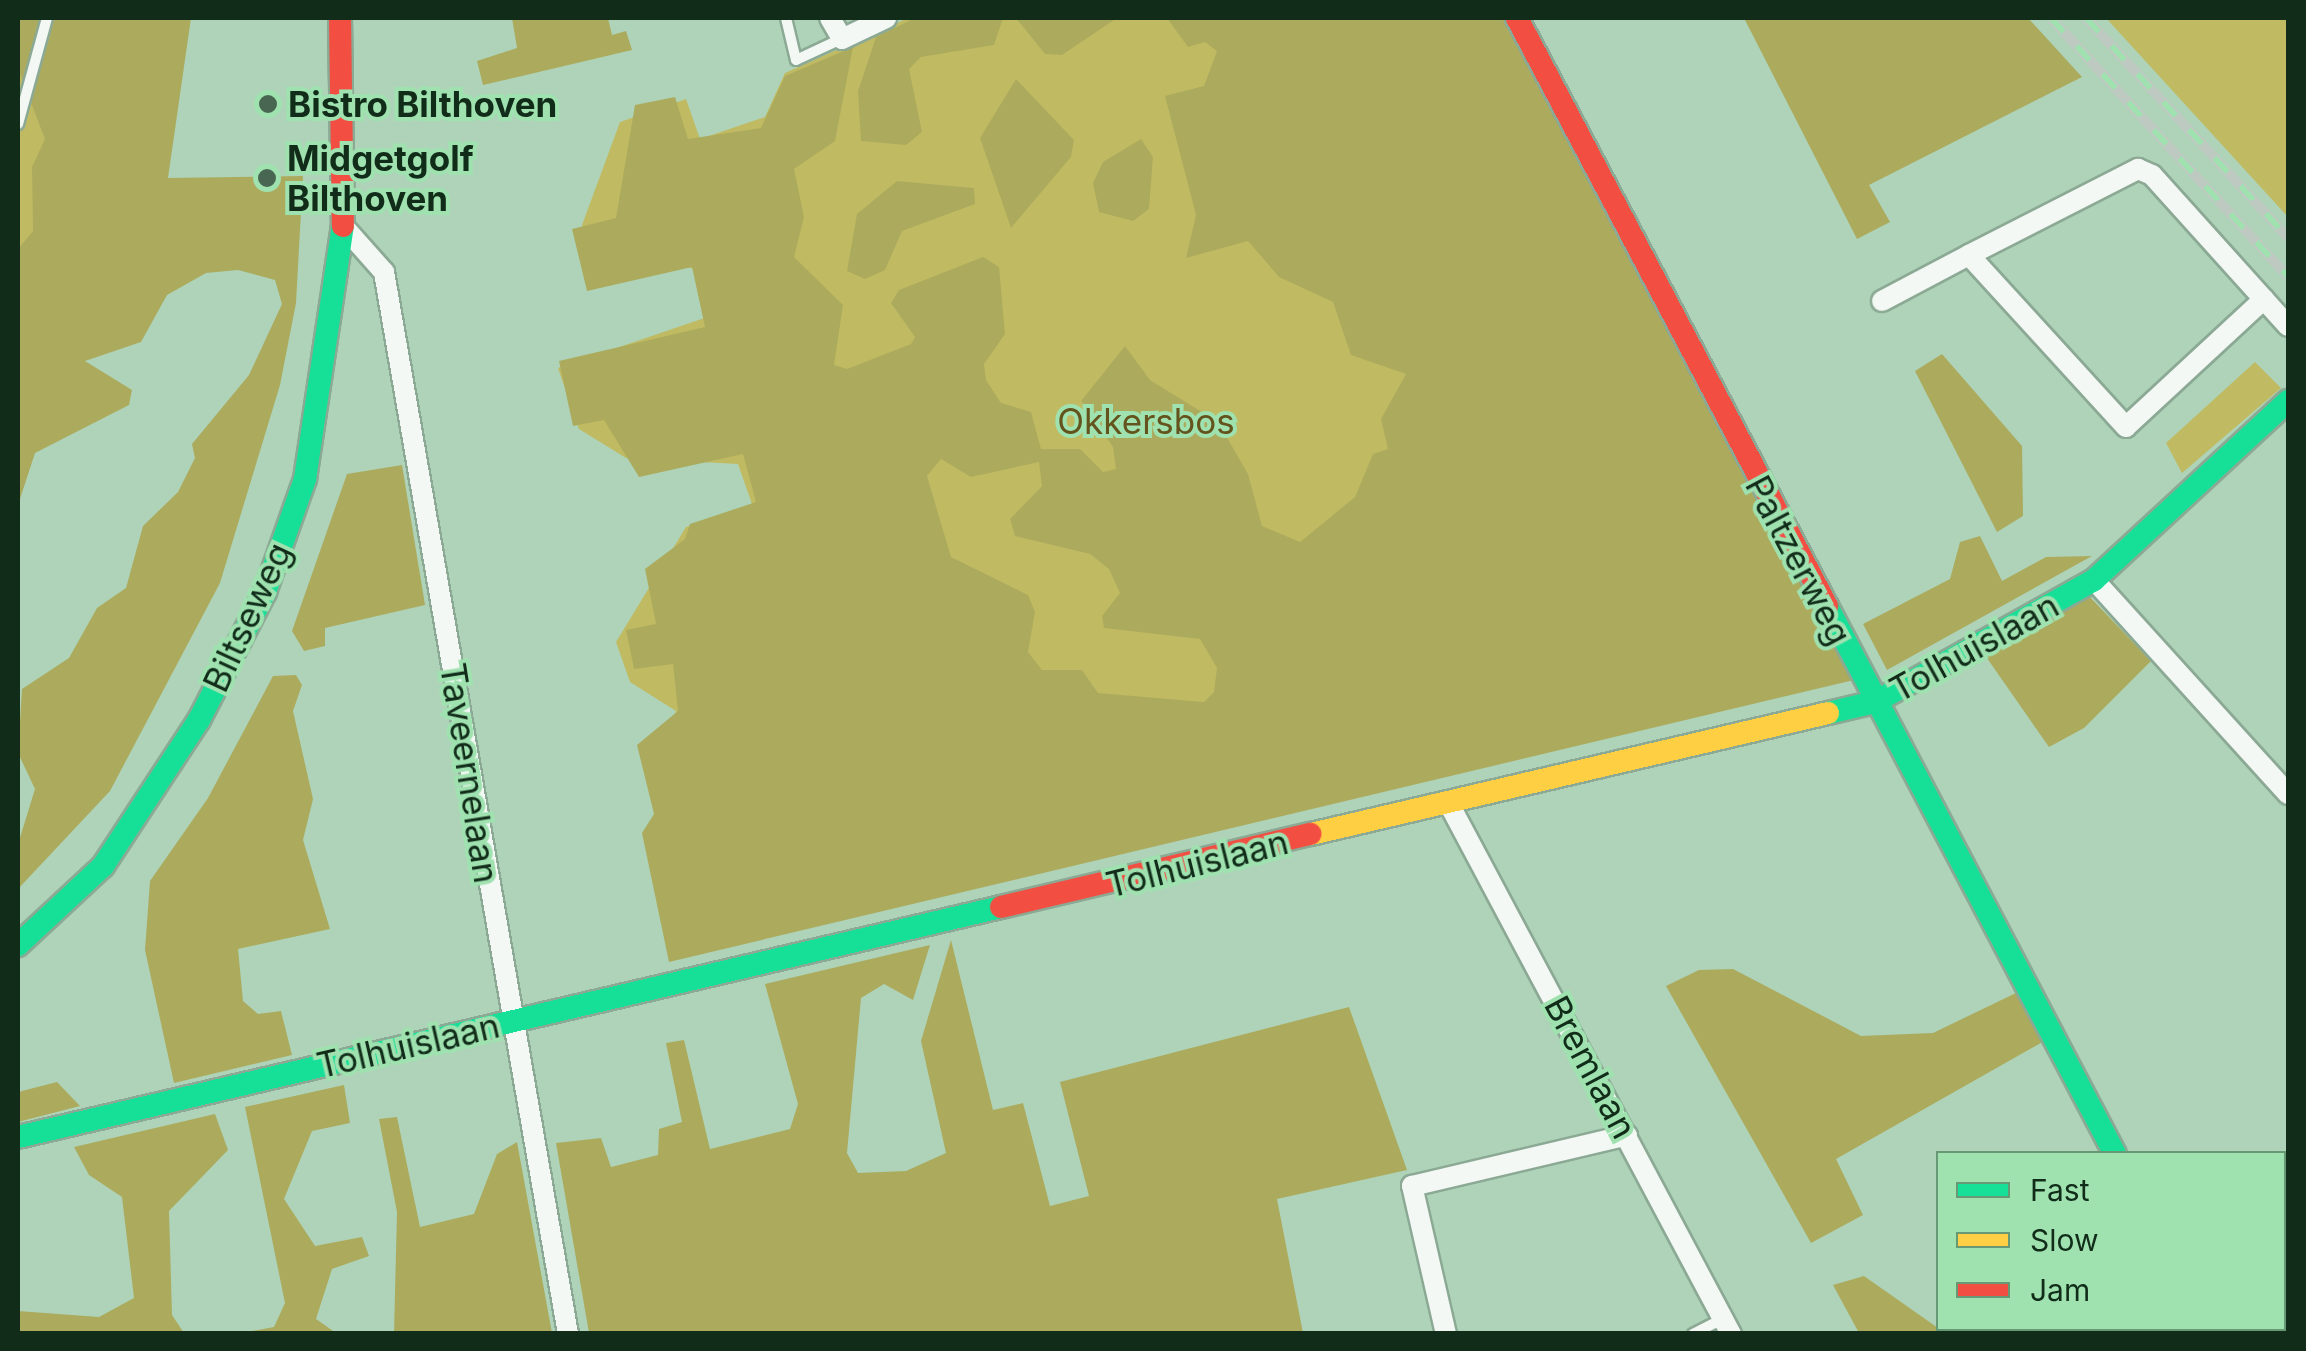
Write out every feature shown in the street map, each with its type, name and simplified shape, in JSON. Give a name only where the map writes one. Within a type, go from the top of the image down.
[{"type":"street","name":"Biltseweg","points":[[18,945],[103,866],[200,720],[265,592],[306,478],[344,227],[340,18]]},
{"type":"street","points":[[830,18],[842,38],[886,18]]},
{"type":"street","name":"Paltzerweg","points":[[1517,18],[2113,1151]]},
{"type":"street","points":[[1882,301],[2138,169],[2288,326]]},
{"type":"street","name":"Taveernelaan","points":[[344,227],[384,272],[568,1334]]},
{"type":"street","points":[[1969,255],[2126,428],[2264,299]]},
{"type":"street","name":"Tolhuislaan","points":[[18,1137],[1874,702],[2094,580],[2288,401]]},
{"type":"street","points":[[2094,580],[2288,794]]},
{"type":"street","name":"Bremlaan","points":[[1448,802],[1727,1326]]},
{"type":"street","points":[[1446,1334],[1412,1186],[1627,1135]]},
{"type":"lane","points":[[18,124],[47,18]]},
{"type":"lane","points":[[786,18],[796,60],[842,38]]},
{"type":"lane","points":[[1693,1334],[1727,1326]]},
{"type":"green space","points":[[18,18],[113,18],[50,220],[18,251]]},
{"type":"green space","points":[[18,18],[191,18],[168,178],[303,176],[296,303],[280,385],[220,583],[110,791],[18,889],[18,844],[35,789],[18,753],[22,689],[69,658],[97,608],[126,588],[143,526],[178,492],[195,458],[192,444],[249,375],[282,304],[275,280],[238,270],[206,273],[167,295],[141,342],[85,361],[132,390],[129,405],[35,453],[18,505],[18,249],[33,231],[32,167],[45,139],[18,69]]},
{"type":"green space","points":[[512,18],[608,18],[612,35],[626,31],[632,50],[483,85],[477,61],[517,48]]},
{"type":"green space","name":"Okkersbos","points":[[908,18],[1498,18],[1831,656],[658,763],[676,711],[630,682],[616,642],[686,527],[752,504],[738,464],[626,458],[579,429],[558,368],[722,312],[708,272],[669,263],[603,285],[582,225],[620,122],[686,99],[700,139],[765,117],[785,73]]},
{"type":"green space","points":[[915,18],[1003,18],[994,45],[921,57],[909,69],[922,132],[906,145],[861,141],[858,91],[876,37]]},
{"type":"green space","points":[[1016,18],[1117,18],[1062,55],[1045,54]]},
{"type":"green space","name":"Okkersbos","points":[[1167,18],[1509,18],[1854,680],[669,962],[642,833],[654,814],[637,745],[678,711],[673,664],[634,669],[626,630],[656,624],[645,569],[685,539],[690,524],[756,502],[743,454],[639,477],[604,420],[573,426],[559,361],[705,327],[692,267],[587,291],[572,229],[616,218],[635,105],[675,97],[688,139],[761,128],[785,76],[853,47],[835,141],[794,169],[804,217],[794,257],[843,305],[834,365],[847,369],[911,344],[915,337],[891,303],[899,290],[983,257],[999,267],[1005,334],[984,364],[986,380],[1001,403],[1031,412],[1041,449],[1080,449],[1103,472],[1116,469],[1113,447],[1081,401],[1125,346],[1150,380],[1218,422],[1248,474],[1262,526],[1300,542],[1355,497],[1373,454],[1388,449],[1381,419],[1406,374],[1351,355],[1333,302],[1279,277],[1248,241],[1186,258],[1196,215],[1165,96],[1204,86],[1217,51],[1205,42],[1188,47]],"holes":[[[941,459],[971,477],[1039,462],[1042,486],[1010,519],[1015,536],[1090,554],[1109,569],[1120,593],[1102,616],[1104,628],[1200,639],[1217,668],[1214,692],[1204,702],[1098,693],[1082,670],[1042,670],[1028,652],[1035,612],[1028,595],[951,557],[927,476]]]},
{"type":"green space","points":[[1744,18],[2028,18],[2082,77],[1869,185],[1890,222],[1857,239]]},
{"type":"green space","points":[[2106,18],[2288,18],[2288,217]]},
{"type":"green space","points":[[1016,79],[1074,140],[1071,157],[1011,228],[980,138]]},
{"type":"green space","points":[[1141,139],[1153,157],[1149,209],[1133,221],[1099,212],[1093,183],[1103,162]]},
{"type":"green space","points":[[897,181],[974,188],[975,204],[902,231],[885,270],[865,279],[847,271],[857,214]]},
{"type":"green space","points":[[1942,354],[2022,446],[2023,516],[1997,532],[1915,371]]},
{"type":"green space","points":[[2255,362],[2281,388],[2182,473],[2166,443]]},
{"type":"green space","points":[[402,465],[425,605],[325,628],[325,646],[304,651],[292,631],[347,474]]},
{"type":"green space","points":[[1980,536],[2002,581],[2046,557],[2092,556],[1887,670],[1863,624],[1950,579],[1960,542]]},
{"type":"green space","points":[[2088,595],[2151,661],[2084,728],[2049,747],[1982,651]]},
{"type":"green space","points":[[296,675],[302,685],[293,711],[313,799],[303,840],[330,929],[238,949],[243,1001],[258,1014],[281,1011],[292,1055],[174,1083],[145,950],[150,881],[208,798],[273,676]]},
{"type":"green space","points":[[951,940],[993,1110],[1023,1103],[1050,1206],[1089,1196],[1060,1082],[1349,1007],[1407,1170],[1277,1199],[1303,1333],[589,1333],[556,1143],[601,1138],[611,1167],[658,1155],[659,1129],[682,1122],[666,1043],[684,1040],[710,1149],[790,1129],[798,1104],[765,984],[930,945],[913,1000],[884,984],[861,998],[847,1153],[858,1173],[906,1171],[946,1153],[921,1041]]},
{"type":"green space","points":[[1733,969],[1861,1036],[1933,1033],[2020,991],[2046,1040],[1836,1159],[1863,1215],[1811,1243],[1666,986],[1699,970]]},
{"type":"green space","points":[[57,1082],[80,1106],[18,1122],[18,1092]]},
{"type":"green space","points":[[344,1085],[350,1123],[312,1131],[284,1199],[315,1246],[362,1237],[369,1256],[332,1269],[316,1319],[336,1333],[241,1333],[274,1327],[285,1303],[245,1107]]},
{"type":"green space","points":[[215,1114],[228,1150],[169,1211],[172,1315],[184,1333],[18,1333],[18,1311],[99,1317],[134,1298],[122,1197],[89,1175],[74,1147]]},
{"type":"green space","points":[[397,1117],[420,1227],[474,1214],[497,1154],[517,1142],[552,1333],[394,1333],[397,1212],[379,1119]]},
{"type":"green space","points":[[1864,1276],[1936,1327],[1936,1331],[1953,1333],[1859,1333],[1833,1285]]},
{"type":"railway","points":[[2051,18],[2288,277]]},
{"type":"railway","points":[[2086,18],[2288,238]]},
{"type":"traffic: fast","points":[[18,945],[103,866],[199,720],[265,592],[305,479],[343,226]]},
{"type":"traffic: fast","points":[[1828,713],[1875,702],[2094,580],[2288,401]]},
{"type":"traffic: fast","points":[[1827,606],[2113,1151]]},
{"type":"traffic: fast","points":[[18,1137],[1001,907]]},
{"type":"traffic: slow","points":[[1311,834],[1828,713]]},
{"type":"traffic: jam","points":[[340,18],[343,226]]},
{"type":"traffic: jam","points":[[1517,18],[1827,606]]},
{"type":"traffic: jam","points":[[1001,907],[1311,834]]},
{"type":"place","name":"Bistro Bilthoven","points":[[268,104]]},
{"type":"place","name":"Midgetgolf Bilthoven","points":[[267,178]]}]
